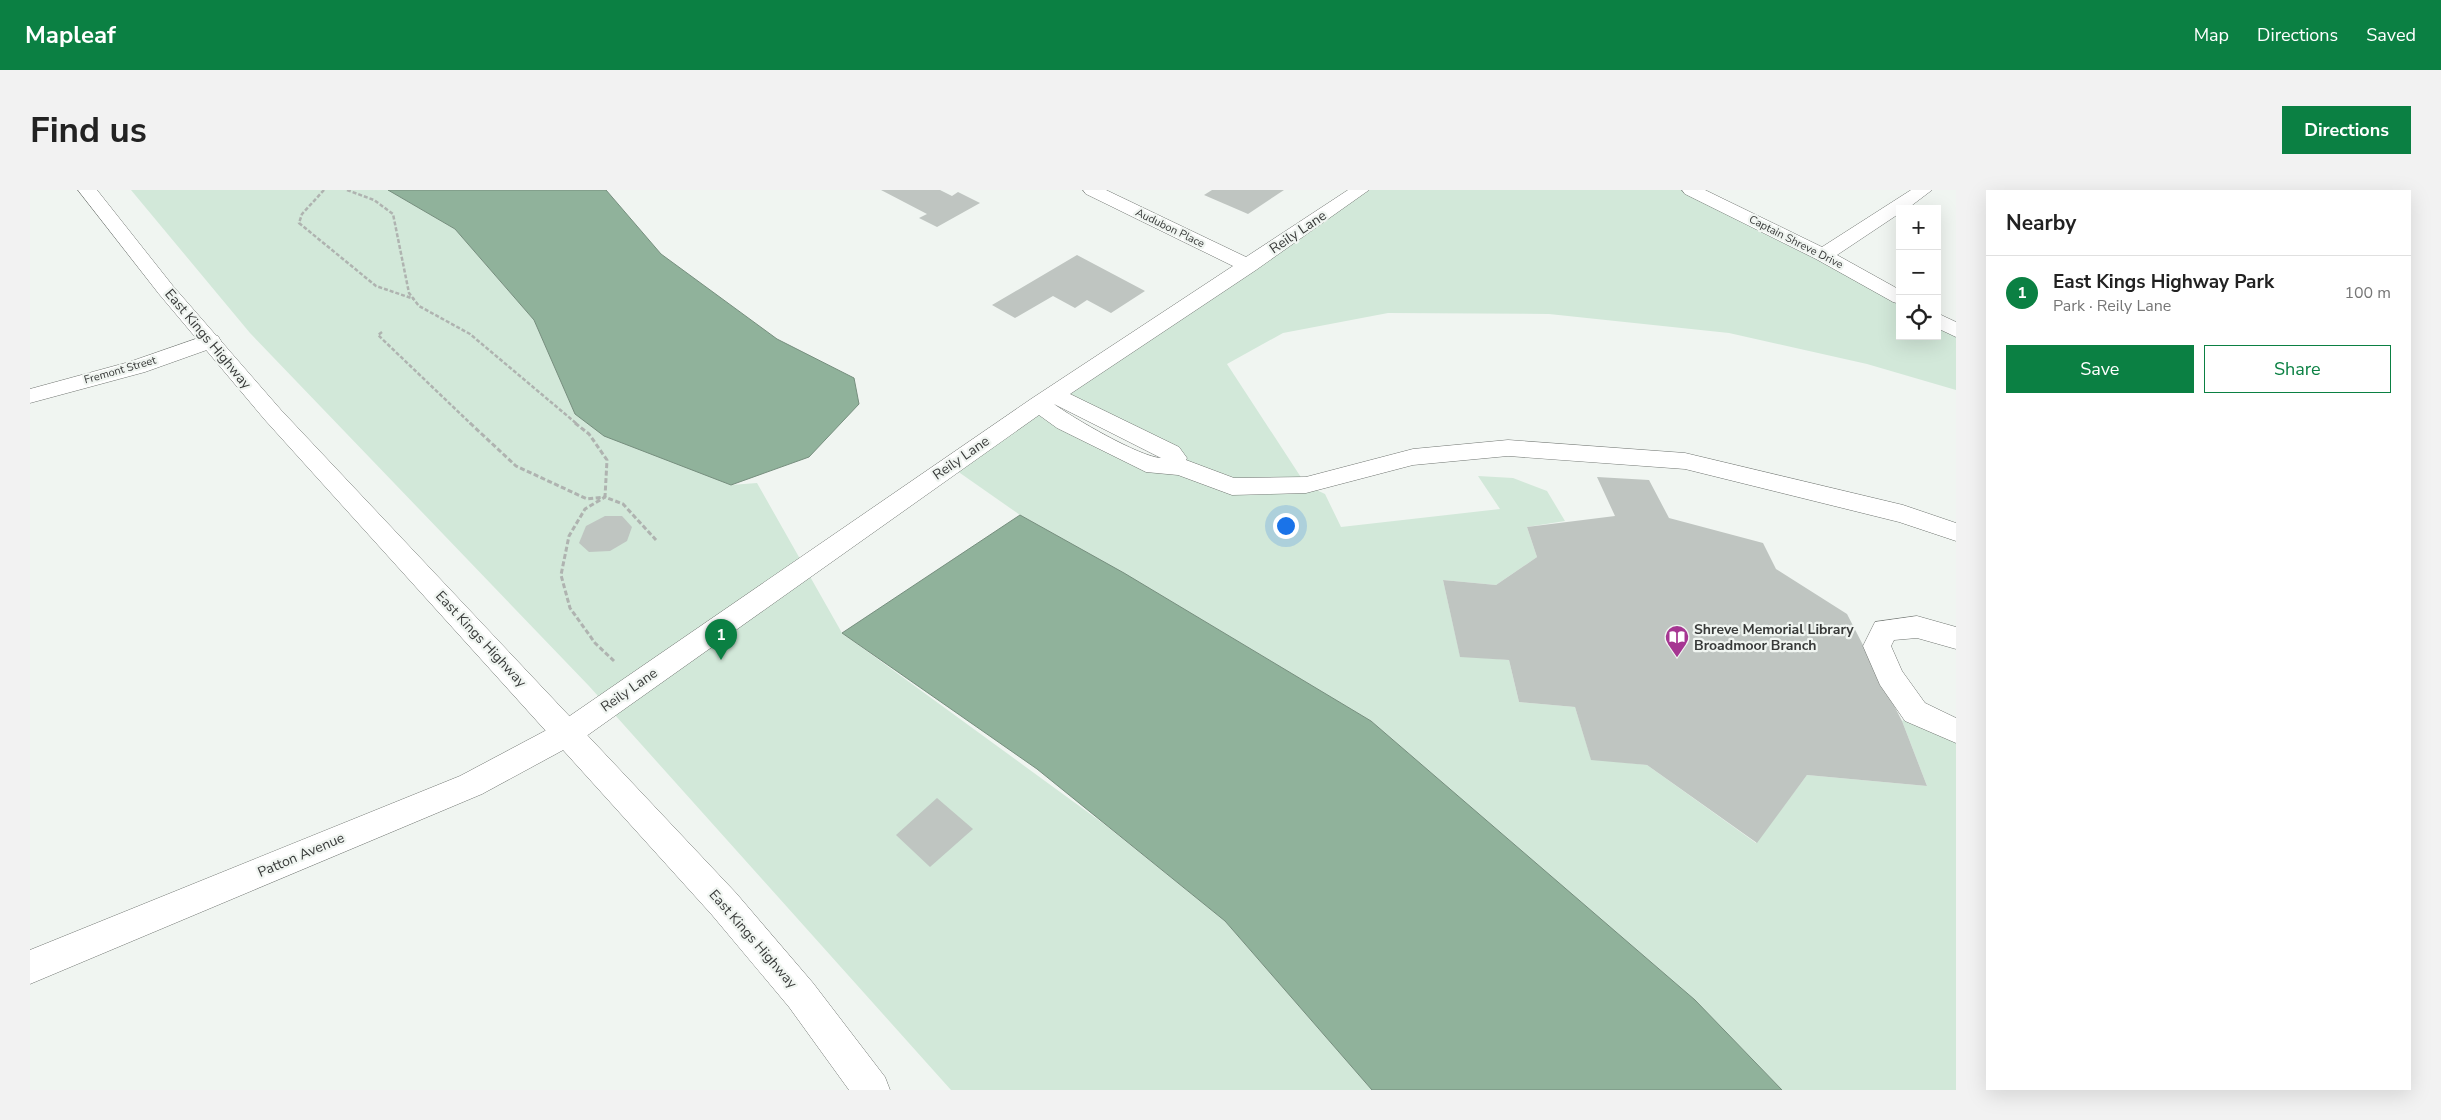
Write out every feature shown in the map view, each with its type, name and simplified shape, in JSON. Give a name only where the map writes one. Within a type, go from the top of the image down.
[{"type":"street","name":"East Kings Highway","points":[[87,190],[273,415],[724,904],[801,995],[872,1090]]},
{"type":"street","name":"Audubon Place","points":[[1092,190],[1249,266]]},
{"type":"street","name":"Reily Lane","points":[[568,733],[1047,399],[1249,266],[1360,190]]},
{"type":"street","name":"Captain Shreve Drive","points":[[1690,190],[1823,255],[1896,296]]},
{"type":"street","points":[[1823,255],[1922,190]]},
{"type":"street","points":[[1941,322],[1956,331]]},
{"type":"street","name":"Fremont Street","points":[[30,396],[137,367],[210,341]]},
{"type":"street","points":[[1047,399],[1065,422],[1117,450],[1154,466],[1181,468],[1232,488],[1306,485],[1413,457],[1508,448],[1685,461],[1904,514],[1956,532]]},
{"type":"street","points":[[1956,638],[1917,627],[1893,629],[1885,630],[1877,646],[1890,677],[1915,712],[1956,731]]},
{"type":"street","name":"Patton Avenue","points":[[30,967],[471,785],[568,733]]},
{"type":"path","points":[[324,190],[302,214],[299,223],[376,286],[415,300]]},
{"type":"path","points":[[348,190],[374,200],[393,214],[409,292],[419,306],[470,334],[589,434],[607,460],[605,497]]},
{"type":"path","points":[[382,332],[378,335],[516,466],[586,499],[605,497],[622,504],[656,540]]},
{"type":"path","points":[[605,497],[585,508],[569,536],[561,575],[570,608],[596,644],[618,665]]},
{"type":"shaded area","points":[[131,190],[388,190],[455,229],[534,320],[575,414],[731,485],[757,483],[842,633],[1104,824],[1225,921],[1372,1090],[951,1090],[589,686],[250,333]]},
{"type":"shaded area","points":[[388,190],[606,190],[661,254],[777,339],[854,378],[859,404],[809,457],[731,485],[604,436],[575,414],[534,320],[455,229]]},
{"type":"shaded area","points":[[1358,190],[1688,190],[1896,297],[1896,340],[1941,340],[1941,322],[1956,332],[1956,390],[1867,364],[1729,333],[1549,314],[1388,313],[1283,333],[1227,364],[1306,485],[1325,494],[1341,527],[1500,509],[1478,476],[1513,478],[1547,491],[1565,521],[1527,527],[1537,557],[1496,585],[1443,580],[1460,656],[1509,660],[1519,702],[1575,707],[1591,759],[1647,765],[1756,843],[1807,775],[1927,786],[1902,721],[1915,712],[1956,731],[1956,1090],[1782,1090],[1711,1017],[1371,721],[1140,583],[1020,515],[950,466],[1039,404],[1117,450],[1180,467],[1055,395]]},
{"type":"shaded area","points":[[1020,515],[1124,573],[1371,721],[1695,1000],[1782,1090],[1372,1090],[1225,921],[1037,769],[842,633]]},
{"type":"building","points":[[881,190],[940,190],[952,196],[958,192],[980,203],[937,227],[919,218],[927,214]]},
{"type":"building","points":[[1212,190],[1284,190],[1248,214],[1204,195]]},
{"type":"building","points":[[1077,255],[1145,291],[1111,313],[1087,300],[1075,308],[1053,296],[1015,318],[992,305]]},
{"type":"building","name":"Shreve Memorial Library Broadmoor Branch","points":[[1597,477],[1649,480],[1669,518],[1763,543],[1776,569],[1847,614],[1902,721],[1927,786],[1807,775],[1757,843],[1647,765],[1591,760],[1575,707],[1519,702],[1509,660],[1460,657],[1443,580],[1496,585],[1537,557],[1527,527],[1615,516]]},
{"type":"building","points":[[605,516],[622,516],[632,527],[627,541],[610,551],[589,552],[579,543],[586,526]]},
{"type":"building","points":[[937,798],[973,829],[930,867],[896,835]]},
{"type":"place","name":"Shreve Memorial Library Broadmoor Branch","points":[[1677,658]]},
{"type":"place","name":"East Kings Highway Park","points":[[721,660]]}]
